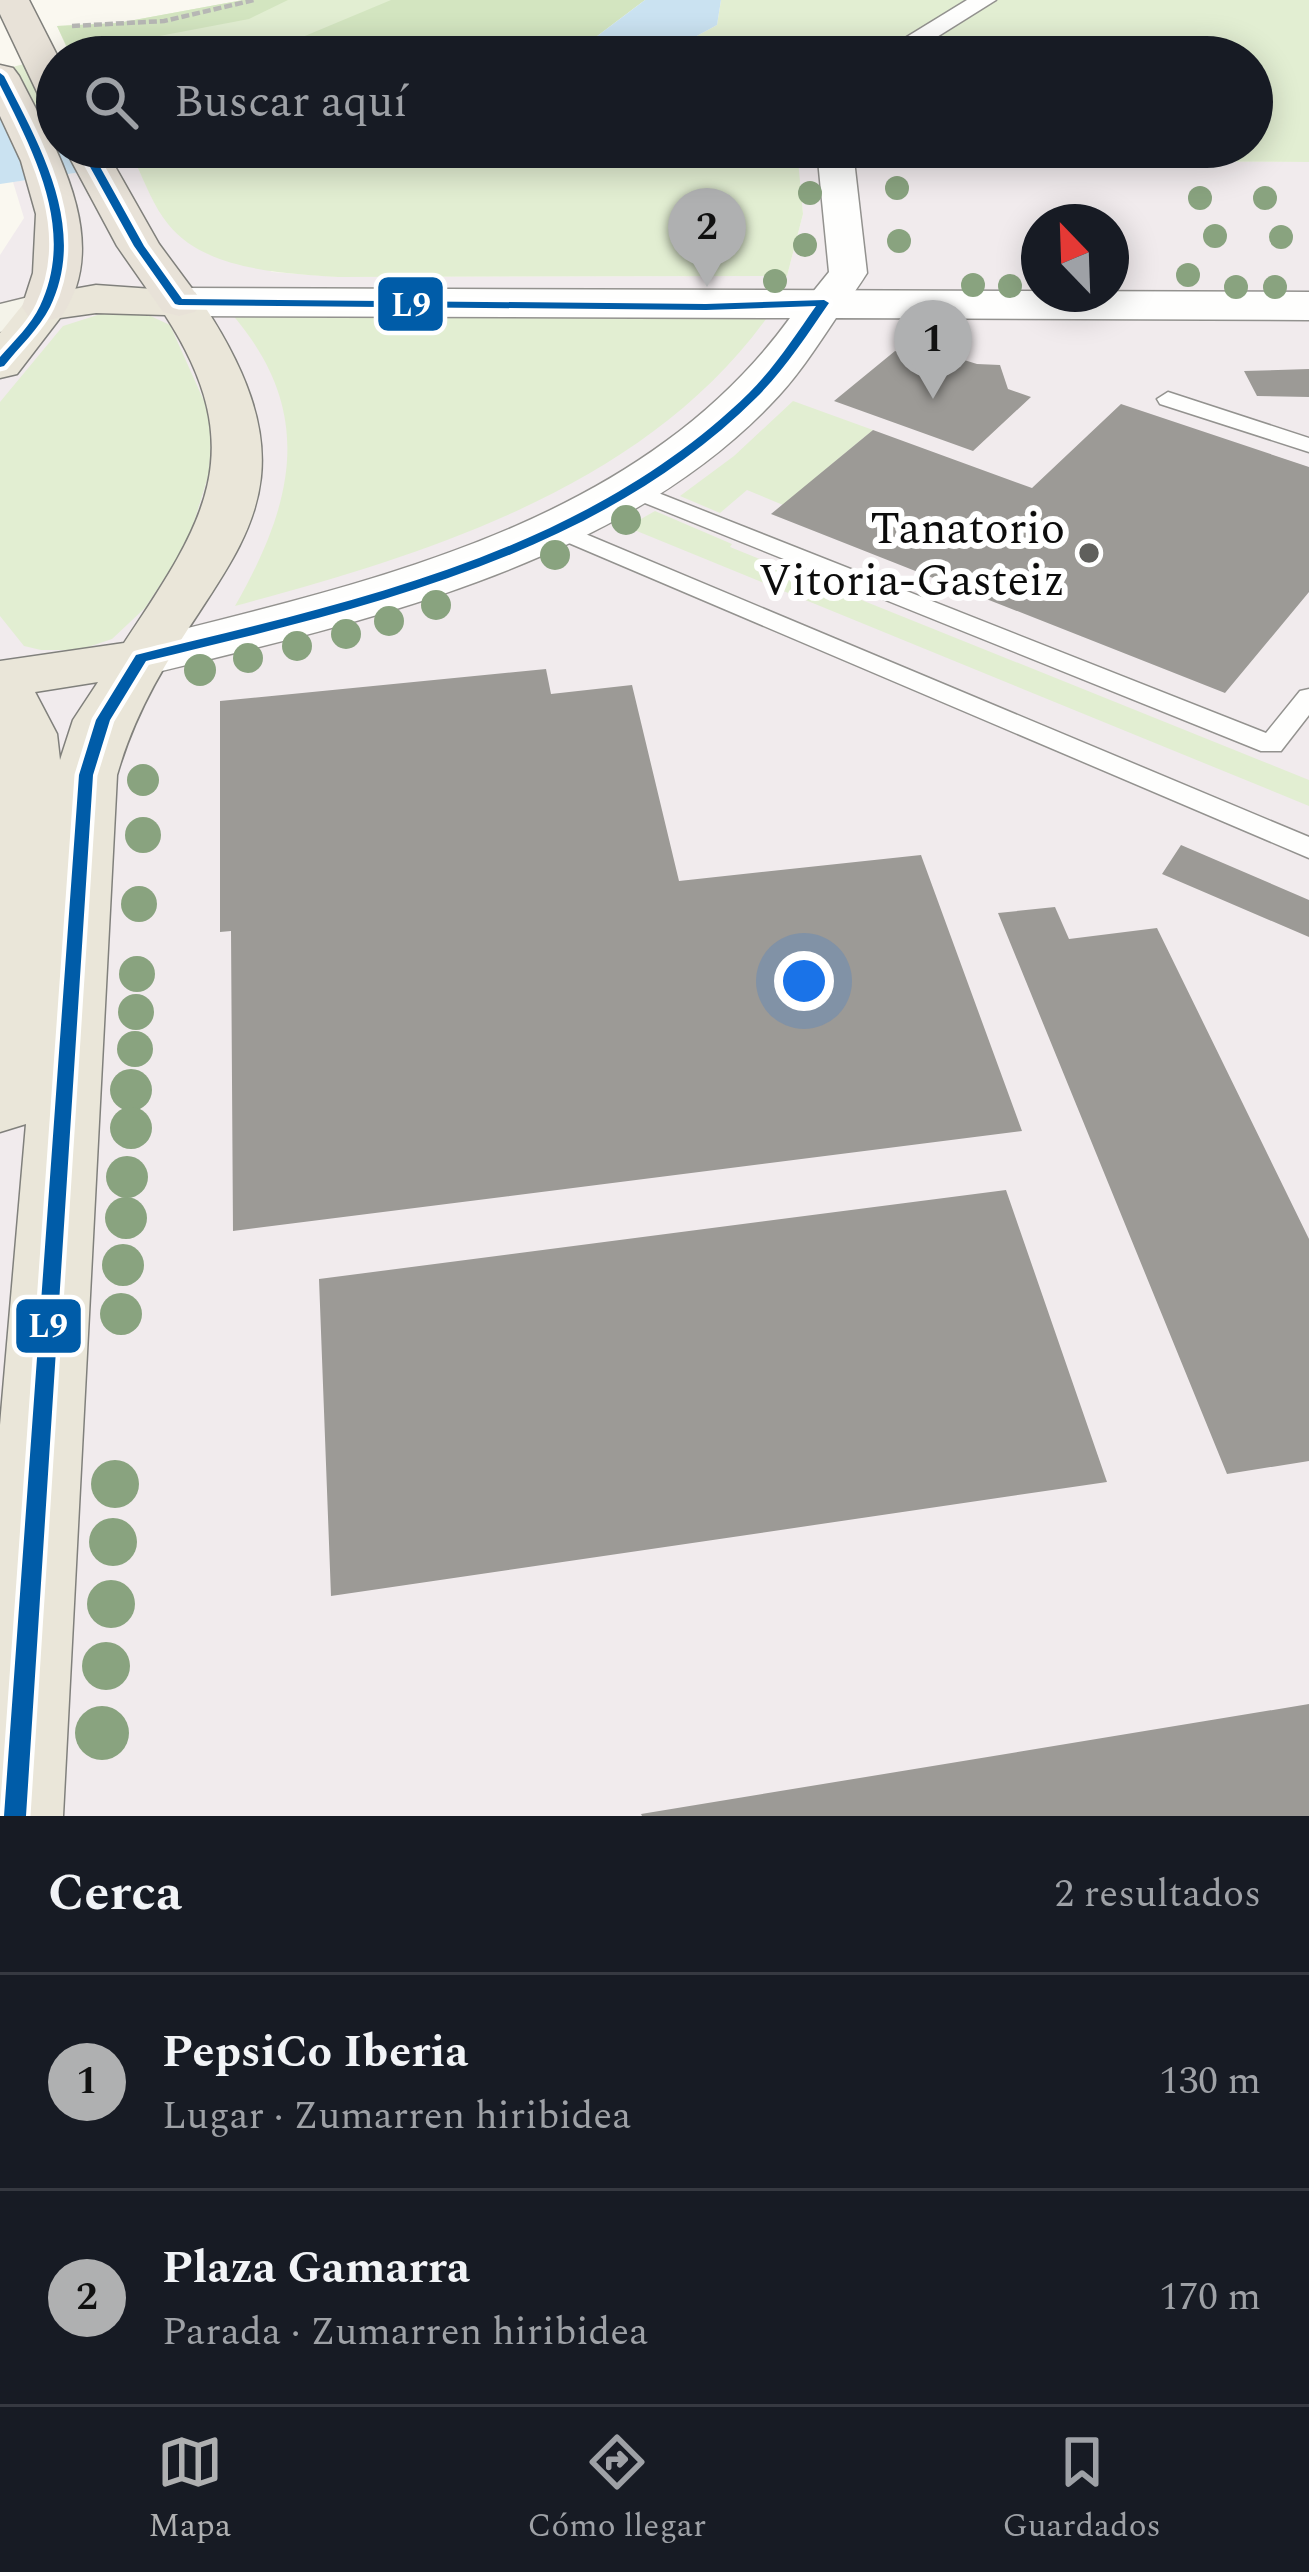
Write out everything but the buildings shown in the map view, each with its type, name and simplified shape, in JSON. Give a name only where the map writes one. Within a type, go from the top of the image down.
[{"type":"highway","points":[[18,15],[36,51]]},
{"type":"highway","points":[[0,76],[36,149]]},
{"type":"highway","points":[[22,312],[58,274],[62,239],[53,184],[45,168]]},
{"type":"highway","points":[[95,168],[143,254],[178,302]]},
{"type":"main road","points":[[0,364],[22,312],[96,299],[178,302],[228,381],[239,424],[236,479],[214,548],[103,720],[86,775],[15,1816]]},
{"type":"main road","points":[[0,1104],[33,794],[27,734],[0,681],[141,658]]},
{"type":"street","points":[[923,36],[984,0]]},
{"type":"street","points":[[141,658],[375,596],[552,526],[628,488],[690,448],[746,402],[848,273],[838,168]]},
{"type":"street","points":[[178,302],[1309,306]]},
{"type":"lane","points":[[1168,399],[1309,445]]},
{"type":"lane","points":[[628,488],[1271,745],[1309,697]]},
{"type":"lane","points":[[552,526],[1309,848]]},
{"type":"path","points":[[75,26],[94,28],[225,9],[254,0]]},
{"type":"shaded area","points":[[1273,162],[1309,162],[1309,1816],[0,1816],[0,255],[24,218],[13,182],[138,168],[149,191],[272,272],[338,277],[787,276],[803,214],[798,168],[1273,168]]},
{"type":"green space","points":[[243,0],[645,0],[583,36],[61,36],[57,26],[118,23]]},
{"type":"green space","points":[[243,0],[288,0],[249,19],[160,36],[62,36],[57,26],[118,23]]},
{"type":"green space","points":[[391,0],[645,0],[597,36],[305,36]]},
{"type":"green space","points":[[721,0],[1309,0],[1309,162],[1273,162],[1273,36],[697,36],[717,25]]},
{"type":"green space","points":[[36,61],[36,105],[0,113],[0,70]]},
{"type":"green space","points":[[138,168],[799,168],[803,214],[787,276],[338,277],[247,267],[203,252],[168,224]]},
{"type":"green space","points":[[107,312],[144,313],[170,325],[208,410],[209,473],[188,542],[145,608],[112,639],[79,650],[41,650],[24,646],[0,616],[0,402],[63,326]]},
{"type":"green space","points":[[230,312],[766,319],[716,378],[658,428],[595,470],[455,537],[235,606],[272,530],[287,456],[276,385],[257,348]]},
{"type":"green space","points":[[793,401],[873,430],[783,505],[747,490],[720,513],[680,496],[734,456]]},
{"type":"green space","points":[[655,511],[732,544],[730,547],[1309,780],[1309,806],[627,527]]},
{"type":"water","points":[[645,0],[721,0],[717,25],[697,36],[597,36]]},
{"type":"water","points":[[36,105],[36,168],[109,168],[0,184],[0,113]]},
{"type":"transit line","name":"L9","points":[[0,76],[36,150]]},
{"type":"transit line","name":"L9","points":[[0,364],[46,305],[56,275],[57,216],[43,168]]},
{"type":"transit line","name":"L9","points":[[96,168],[139,246],[179,302],[706,307],[824,303]]},
{"type":"transit line","name":"L9","points":[[15,1816],[86,775],[103,720],[141,658],[303,618],[465,568],[543,536],[618,497],[688,452],[751,397],[824,303]]},
{"type":"place","name":"Plaza Gamarra","points":[[707,287]]},
{"type":"place","name":"PepsiCo Iberia","points":[[933,399]]},
{"type":"place","name":"Tanatorio Vitoria-Gasteiz","points":[[1089,553]]}]
